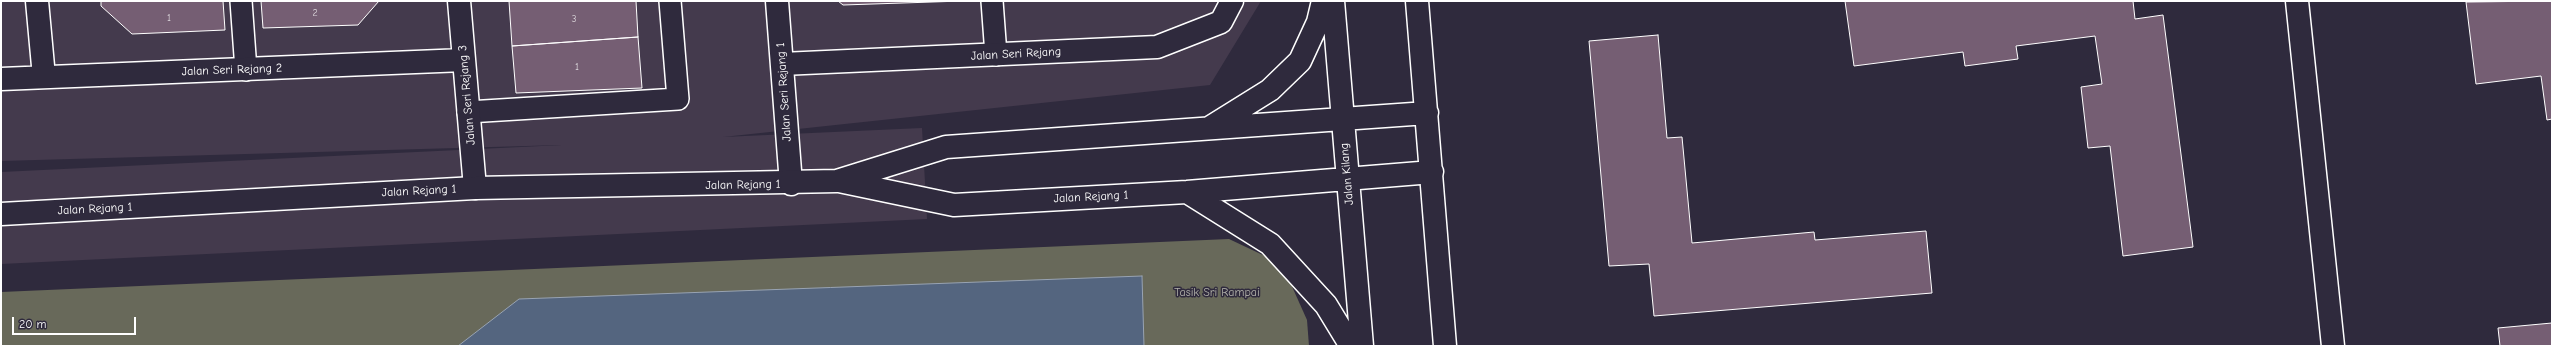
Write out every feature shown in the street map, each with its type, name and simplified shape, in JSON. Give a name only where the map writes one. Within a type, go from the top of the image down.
[{"type":"street","points":[[37,1],[44,77]]},
{"type":"street","name":"Jalan Seri Rejang 3","points":[[459,1],[475,188]]},
{"type":"street","name":"Jalan Seri Rejang 1","points":[[777,1],[791,184]]},
{"type":"street","name":"Jalan Seri Rejang","points":[[782,64],[1157,47],[1221,22],[1232,1]]},
{"type":"street","points":[[1206,129],[1270,90],[1300,61],[1318,22],[1323,1]]},
{"type":"street","name":"Jalan Kilang","points":[[1333,1],[1362,346]]},
{"type":"street","points":[[1417,1],[1445,346]]},
{"type":"street","points":[[2297,1],[2332,346]]},
{"type":"street","name":"Jalan Seri Rejang 2","points":[[1,79],[464,60]]},
{"type":"street","name":"Jalan Rejang 1","points":[[1,214],[475,188],[791,184],[837,181],[946,147],[1427,113]]},
{"type":"street","name":"Jalan Rejang 1","points":[[837,181],[954,205],[1187,192],[1432,172]]},
{"type":"street","points":[[1187,192],[1270,244],[1326,304],[1351,346]]},
{"type":"lane","points":[[241,1],[246,70]]},
{"type":"lane","points":[[468,112],[678,99],[670,1]]},
{"type":"lane","points":[[992,1],[996,55]]},
{"type":"shaded area","points":[[1,1],[1261,1],[1210,85],[723,137],[922,128],[927,219],[1,264],[1,172],[562,145],[1,161]]},
{"type":"green space","name":"Tasik Sri Rampai","points":[[1229,239],[1265,256],[1290,282],[1307,320],[1309,346],[1,346],[1,292]]},
{"type":"water","points":[[1142,276],[1144,346],[458,346],[519,299]]},
{"type":"building","points":[[101,1],[223,1],[225,30],[132,34],[101,6]]},
{"type":"building","points":[[261,1],[379,1],[358,25],[263,28]]},
{"type":"building","points":[[509,1],[636,1],[638,37],[512,46]]},
{"type":"building","points":[[838,1],[962,1],[843,5]]},
{"type":"building","points":[[1845,1],[2133,1],[2135,19],[2163,15],[2193,247],[2123,256],[2110,146],[2088,148],[2081,87],[2102,84],[2095,36],[2016,46],[2018,59],[1965,66],[1963,52],[1854,66]]},
{"type":"building","points":[[2552,1],[2552,119],[2547,120],[2541,76],[2476,84],[2466,2]]},
{"type":"building","points":[[1658,35],[1667,138],[1682,137],[1692,243],[1814,232],[1815,240],[1926,231],[1932,293],[1654,316],[1649,264],[1609,266],[1589,41]]},
{"type":"building","points":[[638,37],[642,88],[516,93],[512,46]]},
{"type":"building","points":[[2552,323],[2552,346],[2500,346],[2498,328]]}]
